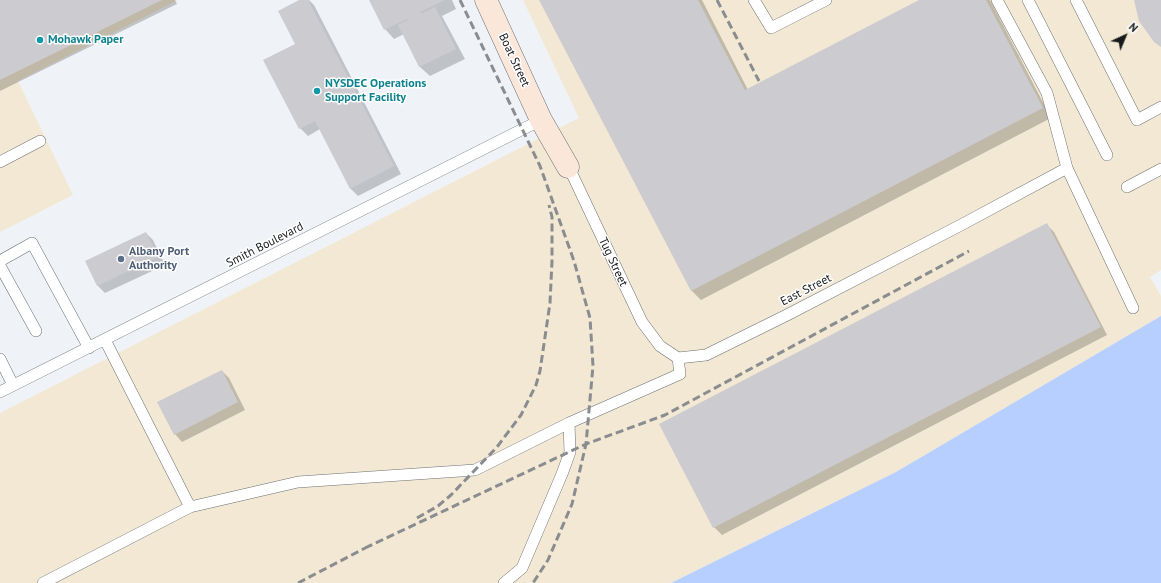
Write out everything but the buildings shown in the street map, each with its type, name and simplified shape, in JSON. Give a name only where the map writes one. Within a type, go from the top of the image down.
[{"type":"street","name":"Boat Street","points":[[486,0],[541,120]]},
{"type":"street","name":"Tug Street","points":[[541,120],[570,171]]},
{"type":"lane","points":[[754,0],[771,28],[826,0]]},
{"type":"lane","points":[[997,0],[1047,93],[1067,168],[1133,308]]},
{"type":"lane","points":[[1028,0],[1107,156]]},
{"type":"lane","points":[[1076,0],[1137,120],[1161,108]]},
{"type":"lane","name":"Smith Boulevard","points":[[0,392],[541,120]]},
{"type":"lane","points":[[0,162],[40,141]]},
{"type":"lane","name":"East Street","points":[[678,358],[706,355],[961,225],[1067,168]]},
{"type":"lane","points":[[1127,187],[1161,169]]},
{"type":"lane","name":"Tug Street","points":[[570,171],[642,322],[660,346],[678,358]]},
{"type":"lane","points":[[0,261],[32,243],[89,348]]},
{"type":"lane","points":[[0,266],[36,332]]},
{"type":"lane","points":[[105,340],[190,507]]},
{"type":"lane","points":[[43,583],[190,507],[298,482],[475,470],[569,424],[680,374],[678,358]]},
{"type":"lane","points":[[0,359],[13,386]]},
{"type":"lane","points":[[504,583],[522,568],[562,474],[570,452],[569,424]]},
{"type":"shaded area","points":[[0,0],[178,0],[18,81],[73,195],[0,232]]},
{"type":"shaded area","points":[[523,0],[1161,0],[1161,270],[1150,277],[1161,296],[1161,316],[896,472],[671,583],[0,583],[0,413],[579,118]]},
{"type":"water","points":[[1161,316],[1161,583],[671,583],[896,472]]},
{"type":"railway","points":[[460,0],[540,166],[574,261],[590,318],[593,366],[586,444],[572,504],[548,560],[533,583]]},
{"type":"railway","points":[[717,0],[759,81]]},
{"type":"railway","points":[[417,518],[438,506],[451,495],[497,447],[521,415],[536,385],[540,371],[550,303],[552,217],[549,205]]},
{"type":"railway","points":[[365,548],[586,444],[665,415],[969,251]]},
{"type":"railway","points":[[298,583],[369,546]]},
{"type":"place","name":"Mohawk Paper","points":[[40,40]]},
{"type":"place","name":"NYSDEC Operations Support Facility","points":[[317,91]]},
{"type":"place","name":"Albany Port Authority","points":[[121,259]]}]
